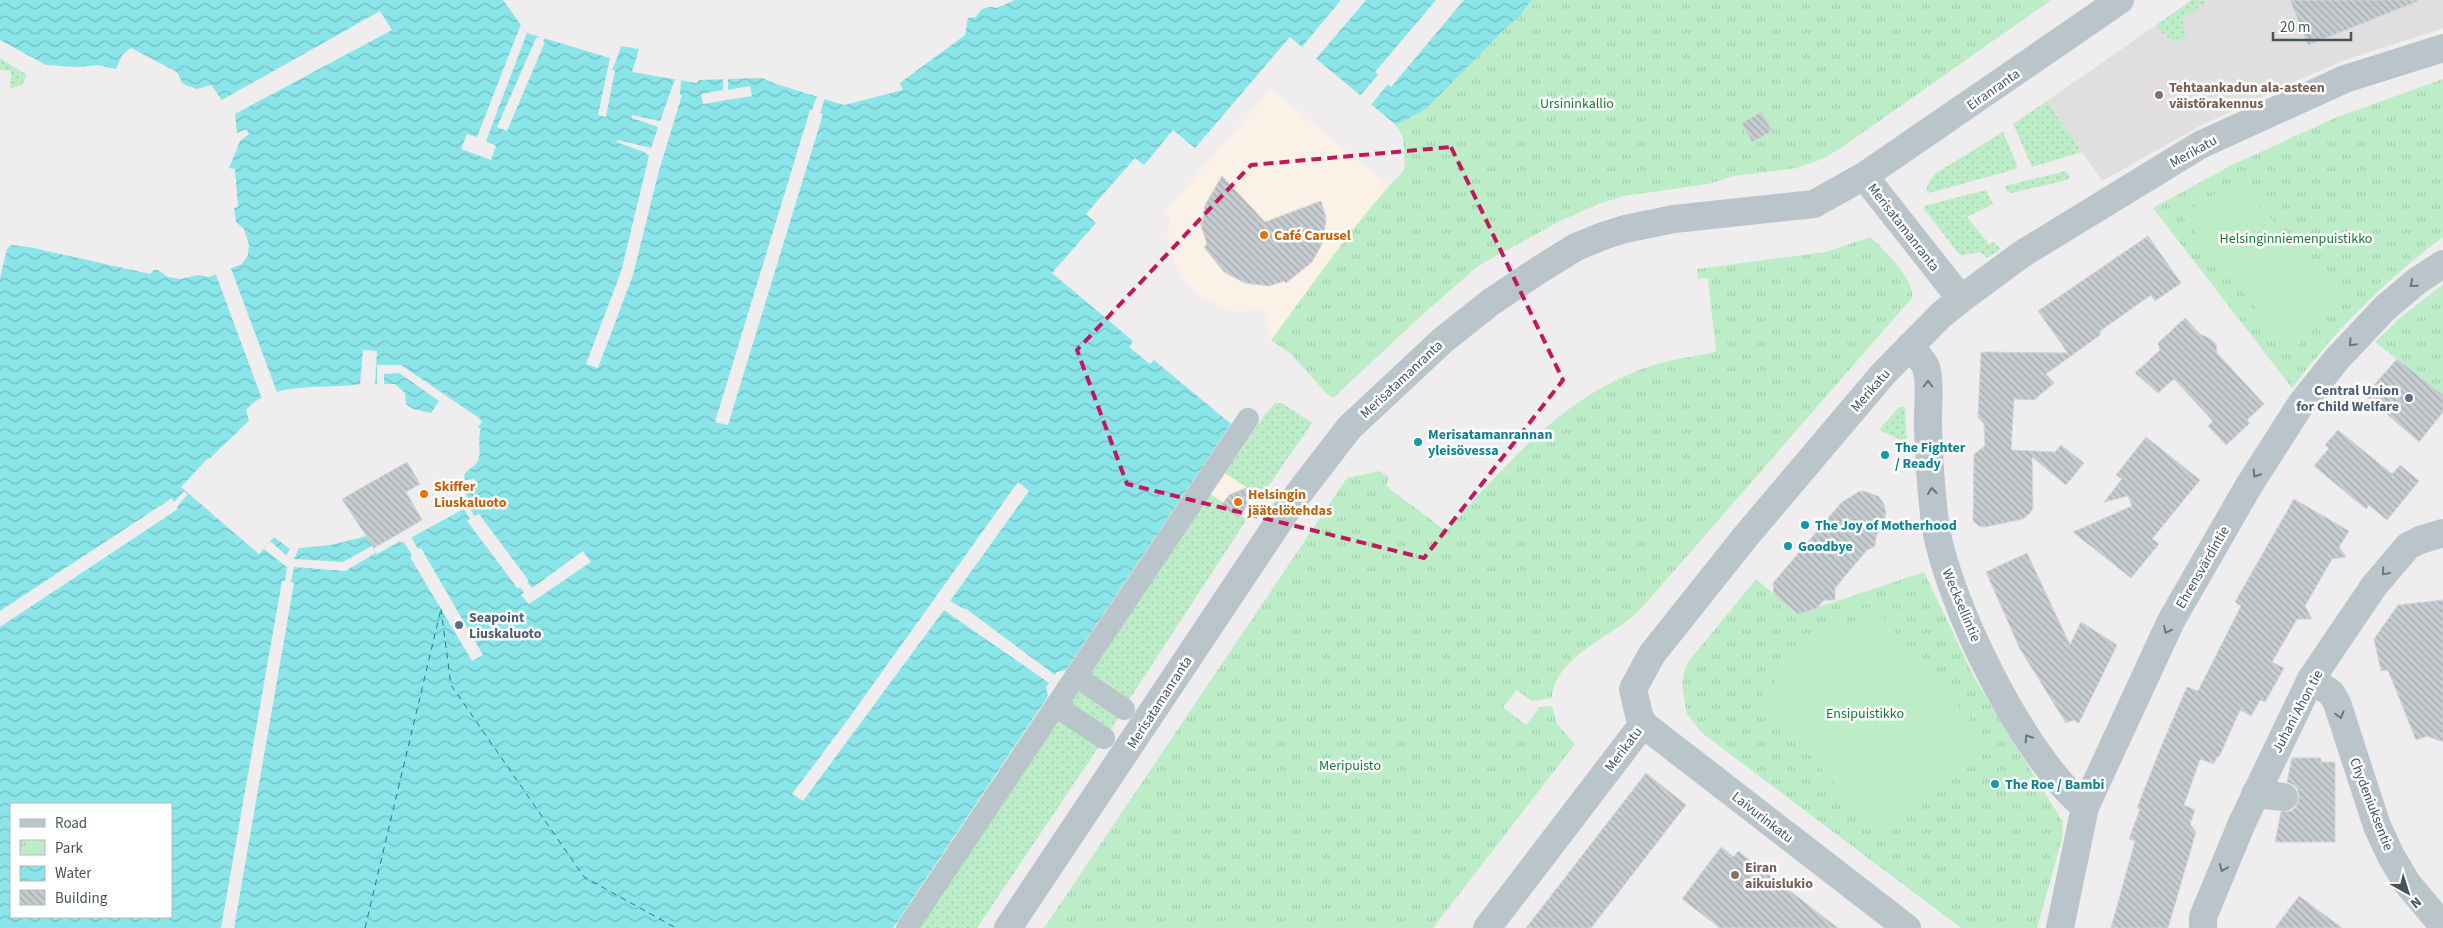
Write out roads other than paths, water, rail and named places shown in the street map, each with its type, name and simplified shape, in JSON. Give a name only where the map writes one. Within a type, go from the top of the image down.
[{"type":"street","name":"Eiranranta","points":[[1864,176],[2120,0]]},
{"type":"street","name":"Merikatu","points":[[1487,928],[1643,724],[1633,690],[1652,654],[1746,536],[1877,380],[1910,346],[1961,299],[2022,254],[2200,145],[2345,79],[2443,48]]},
{"type":"street","name":"Merisatamanranta","points":[[1008,928],[1292,502],[1348,428],[1443,340],[1491,302],[1539,270],[1576,247],[1625,229],[1674,219],[1814,204],[1864,176],[1961,299]]},
{"type":"street","name":"Ehrensvärdintie","points":[[2060,928],[2085,808],[2171,621],[2248,487],[2301,404],[2337,359],[2386,308],[2417,281],[2443,264]]},
{"type":"street","name":"Wecksellintie","points":[[1910,346],[1927,369],[1931,485],[1942,557],[1953,590],[1994,679],[2013,713],[2056,777],[2085,808]]},
{"type":"street","points":[[907,928],[1063,688],[1248,419]]},
{"type":"street","name":"Juhani Ahon tie","points":[[2203,928],[2203,917],[2255,794],[2311,679],[2374,586],[2408,546],[2443,533]]},
{"type":"street","name":"Chydeniuksentie","points":[[2311,679],[2331,693],[2336,703],[2377,826],[2391,856],[2407,883],[2443,926]]},
{"type":"street","points":[[1063,688],[1124,709]]},
{"type":"street","points":[[1063,688],[1104,738]]},
{"type":"street","name":"Laivurinkatu","points":[[1643,724],[1907,928]]},
{"type":"street","points":[[2255,794],[2284,797]]},
{"type":"water","points":[[0,0],[503,0],[527,33],[610,58],[617,58],[621,46],[639,49],[632,72],[697,83],[699,80],[762,78],[844,105],[903,90],[900,83],[965,35],[968,18],[976,17],[984,8],[997,8],[1015,0],[1532,0],[1521,16],[1510,24],[1426,109],[1396,125],[1290,37],[1195,148],[1173,130],[1144,165],[1135,158],[1086,214],[1096,223],[1052,273],[1133,341],[1129,347],[1150,364],[1154,360],[1231,424],[1066,670],[1057,672],[1046,687],[1048,696],[893,928],[0,928],[0,278],[7,249],[11,245],[29,247],[150,274],[154,270],[158,270],[168,277],[181,279],[198,275],[209,277],[242,264],[248,255],[249,245],[244,229],[236,222],[234,208],[238,207],[235,169],[229,168],[240,141],[249,134],[246,129],[237,133],[235,114],[392,30],[380,11],[222,100],[211,85],[197,89],[183,84],[177,72],[131,48],[122,55],[116,69],[98,65],[78,67],[46,65],[0,40]],"holes":[[[395,384],[405,393],[406,404],[413,409],[431,413],[445,423],[454,410],[481,429],[478,461],[464,476],[465,480],[474,479],[477,484],[470,491],[466,490],[465,492],[471,505],[401,543],[400,541],[377,554],[367,536],[331,545],[290,549],[274,537],[259,554],[181,487],[208,458],[249,421],[246,410],[270,394],[299,388]]]},
{"type":"place","name":"Tehtaankadun ala-asteen väistörakennus","points":[[2159,95]]},
{"type":"place","name":"Café Carusel","points":[[1264,235]]},
{"type":"place","name":"Central Union for Child Welfare","points":[[2409,398]]},
{"type":"place","name":"Merisatamanrannan yleisövessa","points":[[1418,442]]},
{"type":"place","name":"The Fighter / Ready","points":[[1885,455]]},
{"type":"place","name":"Skiffer Liuskaluoto","points":[[424,494]]},
{"type":"place","name":"Helsingin jäätelötehdas","points":[[1238,502]]},
{"type":"place","name":"The Joy of Motherhood","points":[[1805,525]]},
{"type":"place","name":"Goodbye","points":[[1788,546]]},
{"type":"place","name":"Seapoint Liuskaluoto","points":[[459,625]]},
{"type":"place","name":"The Roe / Bambi","points":[[1995,784]]},
{"type":"place","name":"Eiran aikuislukio","points":[[1735,875]]},
{"type":"park label","name":"Ursininkallio","points":[[1577,103]]},
{"type":"park label","name":"Helsinginniemenpuistikko","points":[[2296,238]]},
{"type":"park label","name":"Ensipuistikko","points":[[1865,713]]},
{"type":"park label","name":"Meripuisto","points":[[1350,765]]}]
